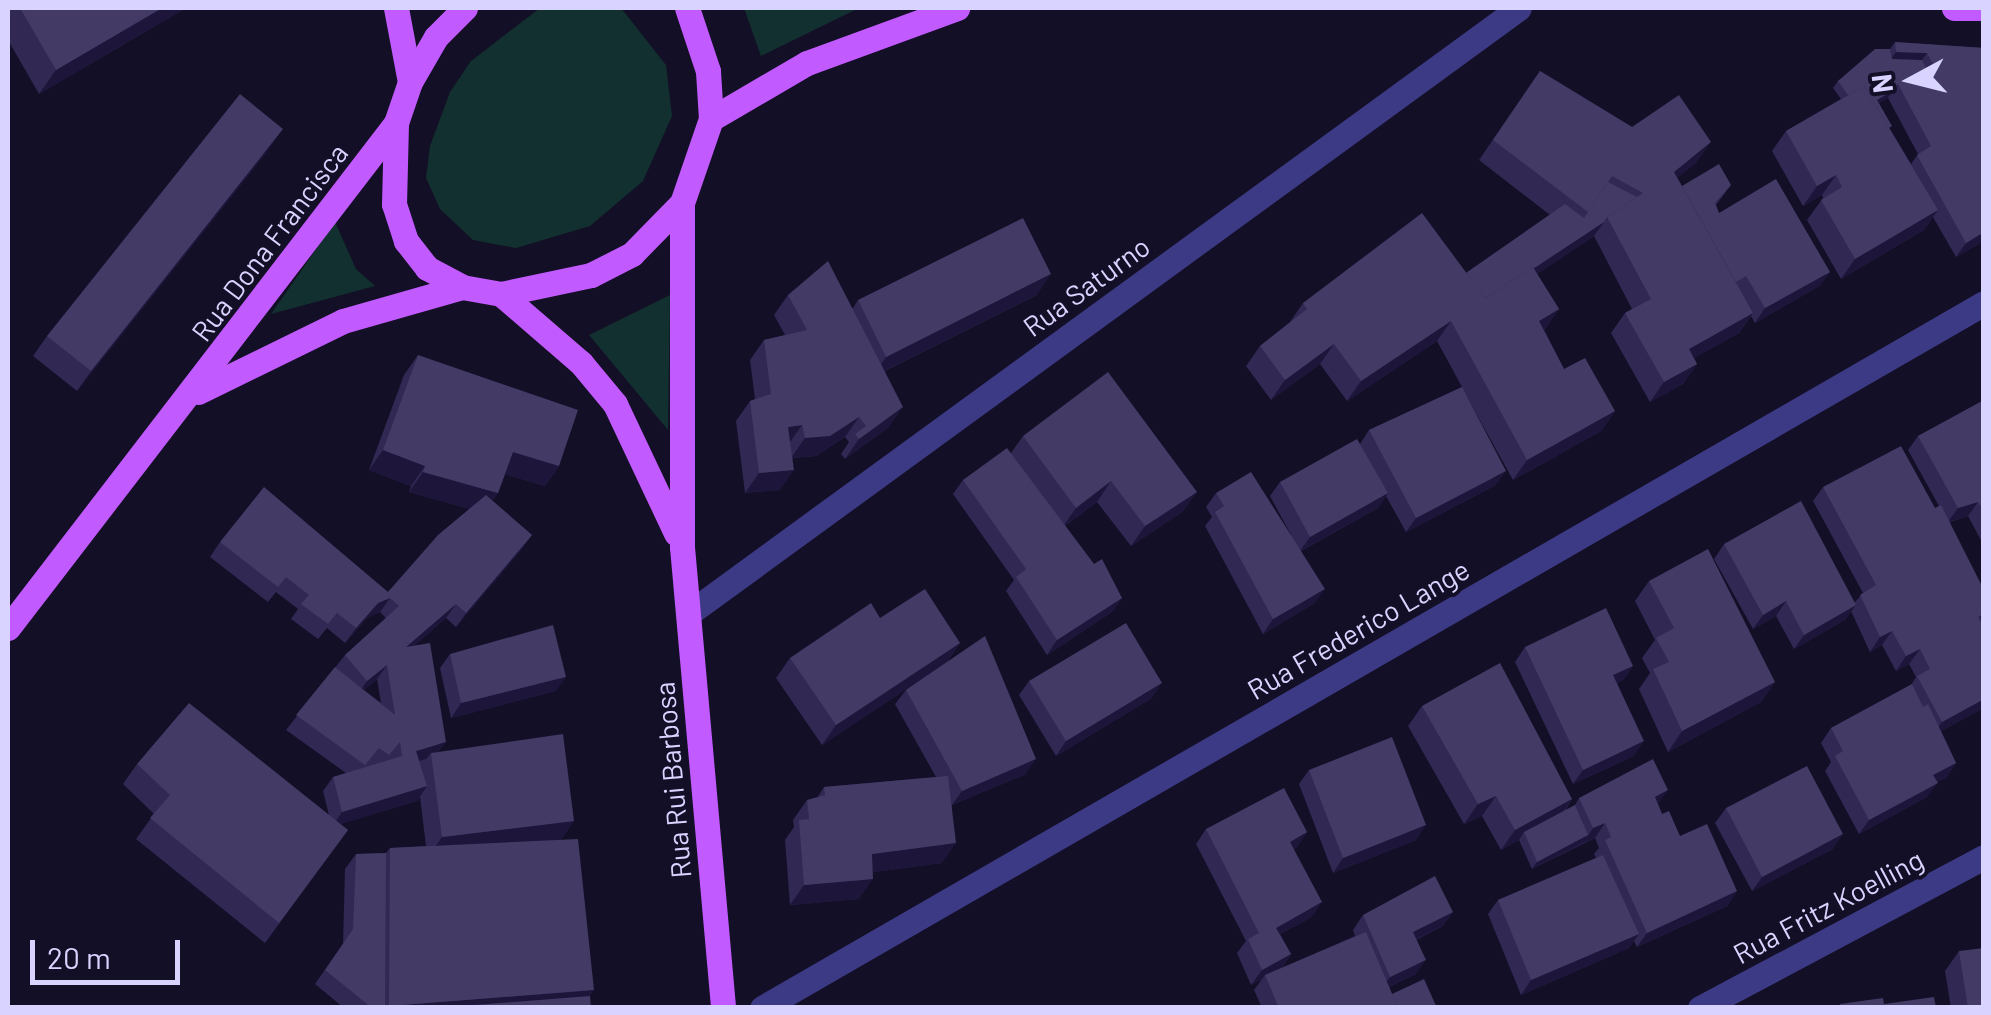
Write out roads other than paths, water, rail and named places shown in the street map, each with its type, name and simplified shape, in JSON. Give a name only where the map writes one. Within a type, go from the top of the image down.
[{"type":"main road","points":[[396,8],[410,82]]},
{"type":"main road","points":[[466,8],[436,37],[410,82],[396,123],[394,204],[406,241],[428,268],[462,287],[501,294],[550,287],[632,254],[682,203],[711,119],[708,71],[687,8]]},
{"type":"main road","points":[[711,119],[808,63],[957,8]]},
{"type":"main road","points":[[1954,8],[1984,8]]},
{"type":"main road","name":"Rua Dona Francisca","points":[[8,628],[190,397],[396,123]]},
{"type":"main road","name":"Rua Rui Barbosa","points":[[682,203],[682,546],[723,1008]]},
{"type":"main road","name":"Rua Dona Francisca","points":[[190,397],[343,321],[462,287]]},
{"type":"main road","name":"Rua Rui Barbosa","points":[[501,294],[582,362],[615,404],[642,450],[682,546]]},
{"type":"street","name":"Rua Saturno","points":[[688,614],[1519,8]]},
{"type":"street","name":"Rua Frederico Lange","points":[[762,1008],[1984,303]]},
{"type":"street","name":"Rua Fritz Koelling","points":[[1700,1008],[1984,857]]}]
